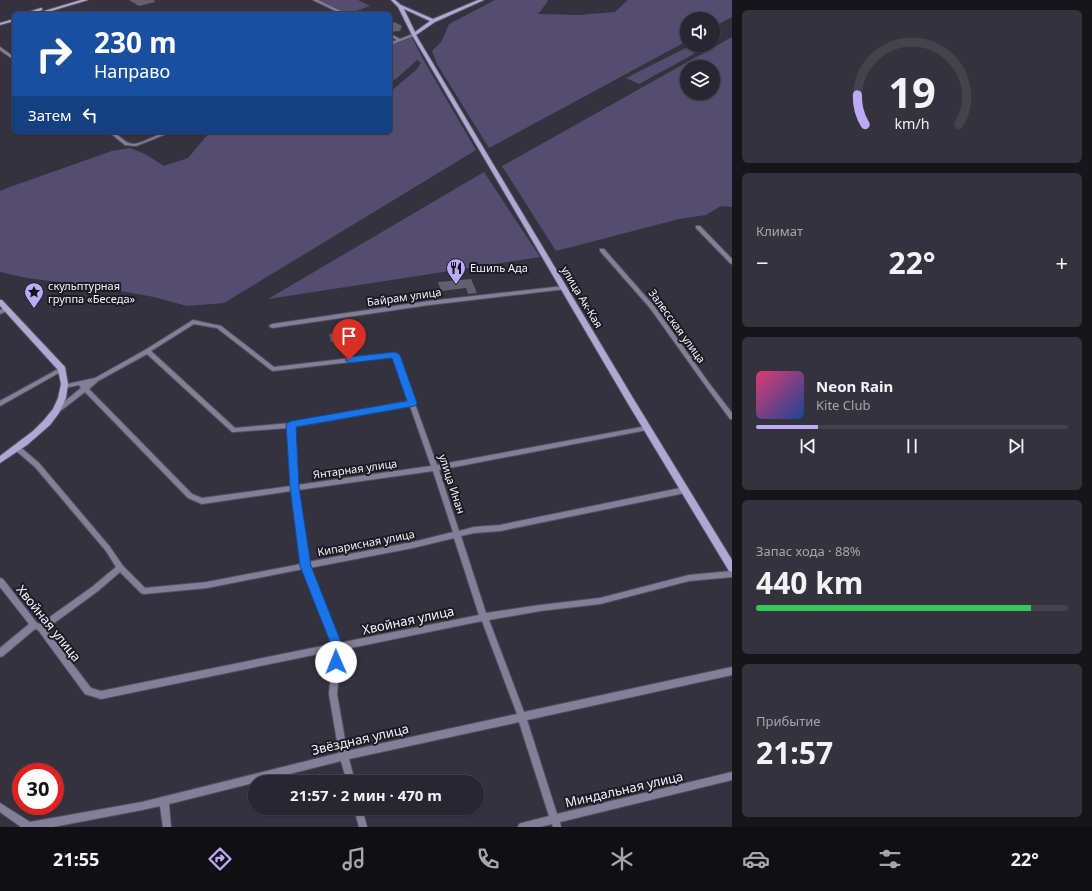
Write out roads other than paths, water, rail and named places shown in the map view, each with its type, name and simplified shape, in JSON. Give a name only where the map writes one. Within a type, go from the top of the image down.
[{"type":"main road","points":[[40,12],[75,0]]},
{"type":"main road","points":[[34,12],[86,0]]},
{"type":"main road","points":[[393,0],[400,6],[433,21]]},
{"type":"main road","points":[[400,6],[414,35],[433,21],[482,0]]},
{"type":"main road","points":[[0,21],[12,18]]},
{"type":"main road","points":[[0,24],[12,21]]},
{"type":"main road","name":"улица Ак-Кая","points":[[414,35],[647,428],[732,568]]},
{"type":"main road","points":[[0,302],[3,310],[62,369],[65,378],[65,386],[61,402],[57,410],[43,426],[0,460]]},
{"type":"street","points":[[315,0],[340,12]]},
{"type":"street","points":[[392,43],[414,35]]},
{"type":"street","points":[[392,36],[400,40]]},
{"type":"street","points":[[0,48],[12,57]]},
{"type":"street","points":[[114,134],[126,144],[136,145],[164,134]]},
{"type":"street","points":[[698,227],[732,262]]},
{"type":"street","name":"Залесская улица","points":[[602,250],[652,307],[706,384],[732,417]]},
{"type":"street","name":"Байрам улица","points":[[272,326],[429,302],[564,288]]},
{"type":"street","name":"улица Инан","points":[[147,351],[193,322],[219,327],[272,369],[395,355],[435,468],[484,617],[522,717],[556,823]]},
{"type":"street","points":[[57,410],[82,386],[96,380],[147,351],[234,430],[291,424],[412,403]]},
{"type":"street","points":[[0,404],[62,369]]},
{"type":"street","points":[[65,386],[82,386]]},
{"type":"street","name":"Янтарная улица","points":[[82,386],[190,496],[202,501],[435,468],[647,428]]},
{"type":"street","points":[[291,424],[294,487],[305,566],[337,647],[334,694],[344,756],[349,775]]},
{"type":"street","name":"Кипарисная улица","points":[[17,448],[36,465],[108,548],[120,568],[144,591],[207,585],[457,535],[474,530],[500,528],[685,490]]},
{"type":"street","points":[[0,653],[84,597],[120,568]]},
{"type":"street","name":"Хвойная улица","points":[[0,581],[88,691],[101,695],[484,617],[540,608],[600,601],[689,578],[732,574]]},
{"type":"street","name":"Звёздная улица","points":[[0,807],[29,827],[164,801],[344,756],[732,671]]},
{"type":"street","name":"Миндальная улица","points":[[522,827],[556,823],[732,776]]},
{"type":"street","points":[[164,801],[167,827]]},
{"type":"street","points":[[360,815],[363,827]]},
{"type":"place","name":"Ешиль Ада","points":[[456,285]]},
{"type":"place","name":"скульптурная группа «Беседа»","points":[[34,309]]}]
